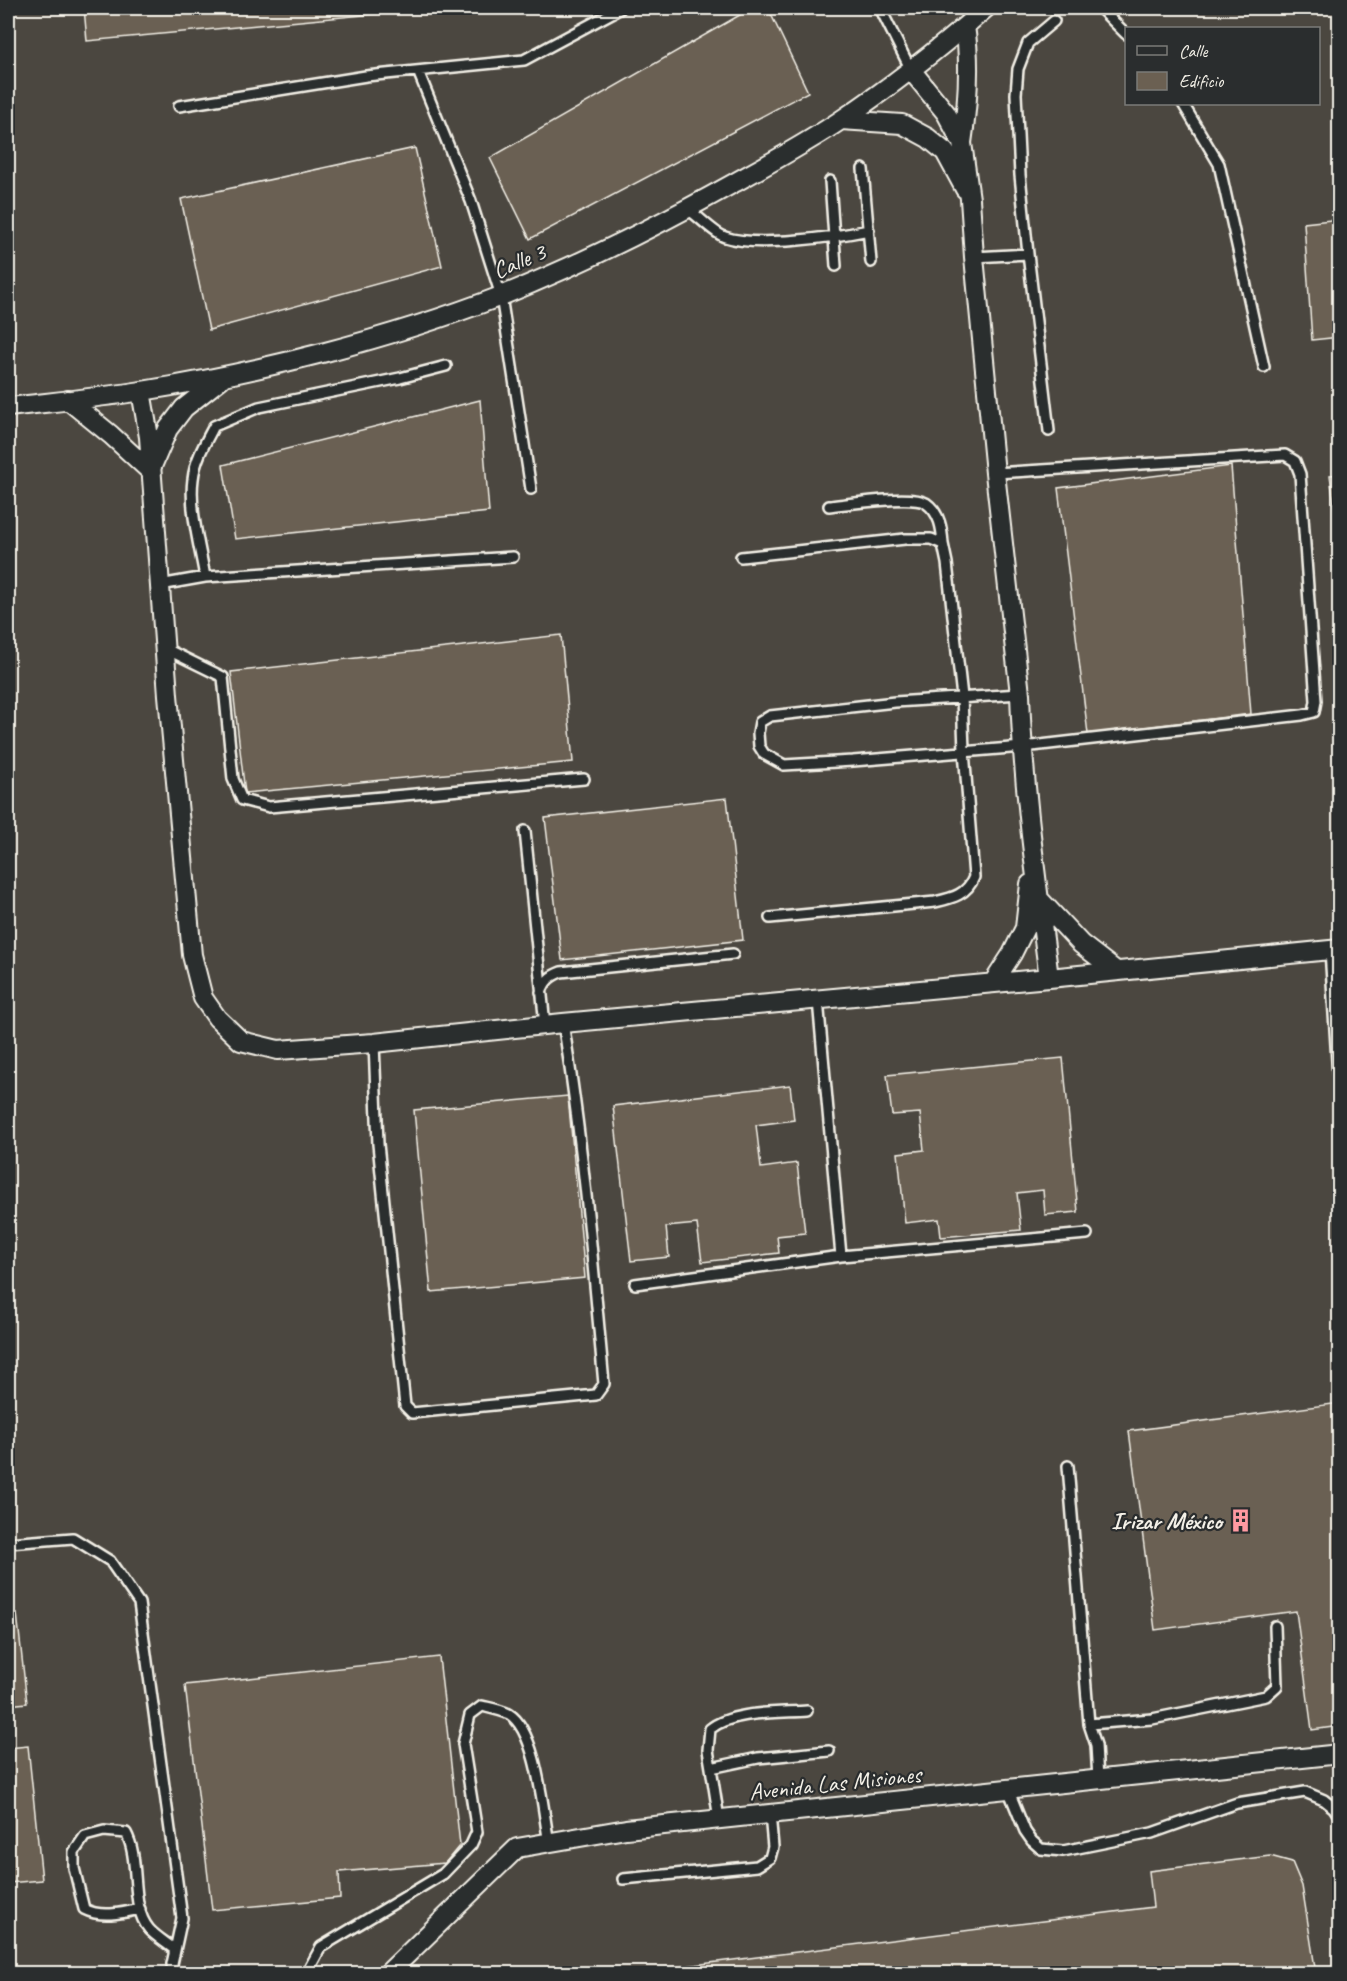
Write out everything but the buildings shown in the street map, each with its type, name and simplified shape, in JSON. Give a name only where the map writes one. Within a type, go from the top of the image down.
[{"type":"street","name":"Calle 3","points":[[8,406],[141,391],[226,375],[380,337],[501,296],[584,260],[688,209],[789,153],[841,120],[911,70],[986,8]]},
{"type":"street","points":[[965,26],[970,57],[967,112],[962,142],[970,199],[995,473],[1020,694],[1033,862],[1049,978]]},
{"type":"street","points":[[911,70],[946,113],[962,142]]},
{"type":"street","points":[[841,120],[902,124],[928,138],[945,152],[970,199]]},
{"type":"street","points":[[150,471],[168,429],[184,408],[226,375]]},
{"type":"street","points":[[141,391],[148,437],[164,648],[192,955],[203,998],[217,1018],[241,1041],[278,1050],[374,1043],[1335,949]]},
{"type":"street","points":[[68,400],[150,471]]},
{"type":"street","points":[[993,983],[1012,954],[1025,928],[1033,862]]},
{"type":"street","points":[[1039,899],[1081,944],[1116,970]]},
{"type":"street","name":"Avenida Las Misiones","points":[[387,1974],[517,1848],[626,1829],[1340,1754]]},
{"type":"lane","points":[[179,106],[366,76],[524,60],[621,8]]},
{"type":"lane","points":[[880,8],[911,70]]},
{"type":"lane","points":[[1100,8],[1125,33]]},
{"type":"lane","points":[[1049,430],[1020,175],[1016,94],[1018,69],[1028,43],[1054,21]]},
{"type":"lane","points":[[418,71],[471,201],[501,296],[531,489]]},
{"type":"lane","points":[[1184,105],[1220,164],[1264,367]]},
{"type":"lane","points":[[864,169],[871,262]]},
{"type":"lane","points":[[830,181],[836,266]]},
{"type":"lane","points":[[688,209],[724,237],[761,242],[834,236],[869,230]]},
{"type":"lane","points":[[974,257],[1028,254]]},
{"type":"lane","points":[[205,578],[192,480],[198,457],[214,426],[258,407],[400,378],[446,366]]},
{"type":"lane","points":[[995,473],[1285,455],[1295,461],[1300,474],[1316,701],[1314,712],[1023,747],[853,762],[784,765],[764,754],[759,746],[760,722],[770,716],[894,702],[1020,694]]},
{"type":"lane","points":[[770,918],[935,902],[956,897],[970,888],[974,878],[962,697],[947,563],[938,516],[925,503],[909,499],[829,506]]},
{"type":"lane","points":[[741,557],[905,539],[931,539],[943,544]]},
{"type":"lane","points":[[160,585],[205,578],[513,557]]},
{"type":"lane","points":[[164,648],[223,677],[233,779],[242,800],[269,807],[584,779]]},
{"type":"lane","points":[[374,1043],[378,1144],[405,1407],[412,1413],[596,1395],[604,1384],[588,1211],[570,1068],[542,992],[525,831]]},
{"type":"lane","points":[[1335,949],[1340,1109]]},
{"type":"lane","points":[[542,992],[545,981],[561,972],[733,954]]},
{"type":"lane","points":[[818,1000],[841,1256]]},
{"type":"lane","points":[[635,1284],[841,1256],[1087,1234]]},
{"type":"lane","points":[[1068,1466],[1089,1724],[1096,1745],[1098,1779]]},
{"type":"lane","points":[[8,1543],[73,1538],[110,1561],[139,1603],[182,1918],[172,1964],[173,1974]]},
{"type":"lane","points":[[1089,1724],[1152,1719],[1266,1696],[1277,1686],[1275,1626]]},
{"type":"lane","points":[[309,1974],[310,1967],[321,1947],[443,1874],[471,1845],[477,1832],[463,1744],[470,1715],[482,1706],[510,1715],[525,1733],[532,1751],[549,1843]]},
{"type":"lane","points":[[718,1819],[708,1750],[710,1729],[720,1721],[755,1715],[807,1711]]},
{"type":"lane","points":[[711,1768],[758,1758],[830,1751]]},
{"type":"lane","points":[[1008,1789],[1025,1831],[1032,1841],[1041,1849],[1063,1851],[1152,1833],[1237,1803],[1305,1792],[1324,1800],[1340,1817]]},
{"type":"lane","points":[[623,1879],[757,1866],[770,1858],[773,1847],[770,1814]]},
{"type":"lane","points":[[140,1910],[117,1914],[92,1913],[84,1909],[74,1868],[74,1852],[85,1836],[104,1831],[126,1833],[132,1844],[140,1910],[148,1928],[175,1950]]},
{"type":"shaded area","points":[[8,8],[1339,8],[1339,1973],[8,1973]]},
{"type":"place","name":"Irizar México","points":[[1240,1521]]}]
